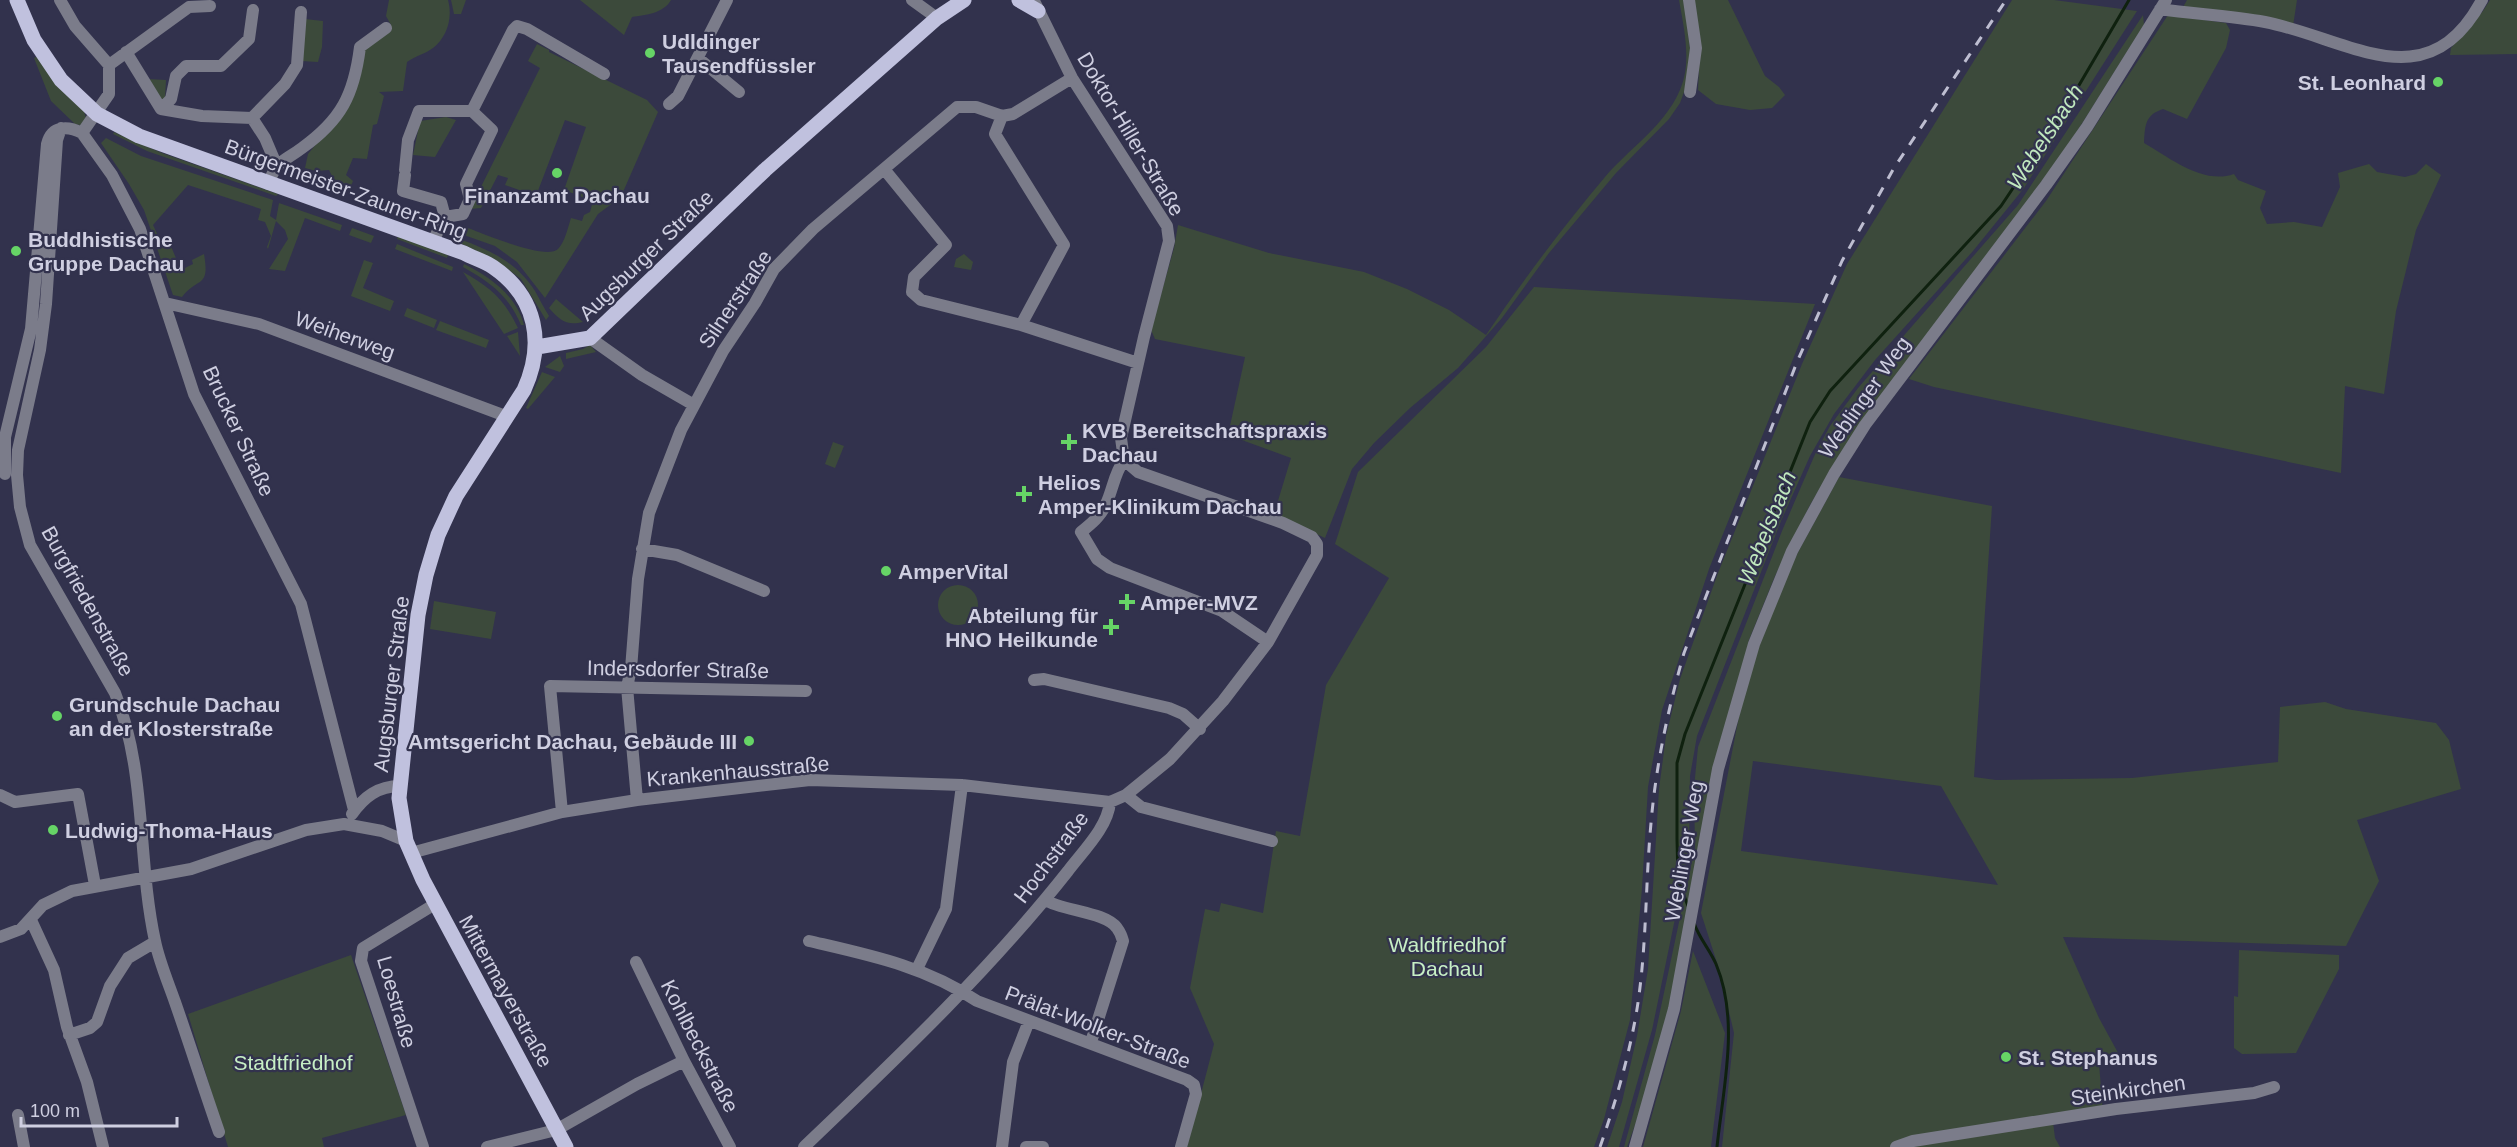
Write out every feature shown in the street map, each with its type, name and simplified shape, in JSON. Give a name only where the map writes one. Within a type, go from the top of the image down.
[{"type":"main road","points":[[17,0],[34,40],[61,80],[97,114]]},
{"type":"main road","name":"Augsburger Straße","points":[[409,847],[400,810],[400,786],[418,615],[435,544],[456,496],[508,417],[532,372],[537,347],[582,342],[590,338],[765,170],[937,18],[966,0]]},
{"type":"main road","points":[[1019,0],[1036,5]]},
{"type":"main road","name":"Bürgermeister-Zauner-Ring","points":[[97,114],[139,136],[268,184],[433,241],[493,267],[518,291],[530,314],[537,347]]},
{"type":"main road","name":"Mittermayerstraße","points":[[409,847],[435,904],[566,1147]]},
{"type":"street","points":[[60,0],[75,26],[109,65],[109,94],[82,133]]},
{"type":"street","points":[[669,104],[678,96],[727,0]]},
{"type":"street","points":[[912,0],[937,18]]},
{"type":"street","points":[[1689,0],[1696,48],[1690,92]]},
{"type":"street","points":[[2163,4],[2266,23],[2374,55],[2417,56],[2430,54],[2445,46],[2473,17],[2482,0]]},
{"type":"street","name":"Weblinger Weg","points":[[1635,1147],[1674,1009],[1718,769],[1738,696],[1766,612],[1807,521],[1865,425],[1976,275],[2014,229],[2087,127],[2163,4]]},
{"type":"street","name":"Doktor-Hiller-Straße","points":[[1036,5],[1072,78],[1167,226],[1169,241],[1121,438],[1124,460]]},
{"type":"street","points":[[109,65],[189,7],[210,6]]},
{"type":"street","points":[[161,109],[171,99],[176,76],[186,66],[221,66],[249,39],[253,10]]},
{"type":"street","points":[[126,52],[161,109],[202,116],[252,118],[285,84],[297,65],[301,12]]},
{"type":"street","points":[[472,111],[517,26],[527,29],[604,74]]},
{"type":"street","points":[[268,184],[276,164],[326,130],[348,101],[357,75],[360,47],[386,28]]},
{"type":"street","points":[[698,58],[738,92]]},
{"type":"street","points":[[1022,325],[1064,245],[994,134],[1002,116],[1013,114],[1072,78]]},
{"type":"street","name":"Silnerstraße","points":[[637,800],[627,687],[632,669],[642,549],[649,513],[681,430],[694,405],[723,351],[755,303],[774,269],[813,229],[957,107],[976,107],[1002,116]]},
{"type":"street","points":[[433,241],[445,217],[441,202],[403,191],[408,140],[419,111],[472,111],[492,130],[466,184],[470,199],[463,214],[445,217]]},
{"type":"street","points":[[252,118],[265,138],[276,164]]},
{"type":"street","name":"Burgfriedenstraße","points":[[82,133],[70,127],[61,128],[57,140],[44,322],[18,450],[7,474],[20,507],[30,545],[115,693],[131,737],[155,942],[219,1132]]},
{"type":"street","name":"Brucker Straße","points":[[82,133],[112,175],[140,229],[194,394],[301,604],[354,810]]},
{"type":"street","points":[[884,169],[946,245],[914,277],[912,292],[921,300],[1022,325],[1138,363]]},
{"type":"street","name":"Weiherweg","points":[[165,303],[260,324],[508,417]]},
{"type":"street","points":[[590,338],[642,375],[694,405]]},
{"type":"street","points":[[1124,460],[1117,470],[1106,506],[1098,518],[1082,532],[1097,559],[1110,568],[1221,611],[1268,642]]},
{"type":"street","name":"Hochstraße","points":[[804,1147],[923,1033],[1045,900],[1103,823],[1110,801],[1125,795],[1170,759],[1200,729],[1268,642],[1317,555],[1317,544],[1312,537],[1283,523],[1138,472],[1124,460]]},
{"type":"street","points":[[642,549],[677,555],[764,591]]},
{"type":"street","points":[[1034,680],[1044,679],[1169,708],[1183,714],[1200,729]]},
{"type":"street","name":"Indersdorfer Straße","points":[[562,812],[550,686],[806,691]]},
{"type":"street","name":"Krankenhausstraße","points":[[409,847],[562,812],[637,800],[810,780],[962,785],[1110,801]]},
{"type":"street","points":[[917,969],[946,909],[962,785]]},
{"type":"street","name":"Augsburger Straße","points":[[344,824],[367,795],[388,787],[400,786]]},
{"type":"street","points":[[0,795],[15,802],[78,794],[95,885]]},
{"type":"street","points":[[1125,795],[1142,807],[1272,841]]},
{"type":"street","points":[[0,937],[21,929],[31,920],[37,910],[63,894],[95,885],[191,869],[294,833],[344,824],[382,831],[409,847]]},
{"type":"street","points":[[1045,900],[1052,905],[1105,919],[1117,926],[1124,941],[1091,1042]]},
{"type":"street","name":"Loestraße","points":[[423,1147],[361,961],[363,948],[435,904]]},
{"type":"street","points":[[31,920],[54,970],[69,1035],[87,1082],[103,1147]]},
{"type":"street","name":"Prälat-Wolker-Straße","points":[[809,941],[868,954],[917,969],[963,991],[977,1001],[1187,1080],[1194,1085],[1196,1094],[1181,1147]]},
{"type":"street","points":[[69,1035],[90,1028],[96,1022],[110,986],[128,958],[155,942]]},
{"type":"street","name":"Kohlbeckstraße","points":[[636,963],[684,1061],[730,1147]]},
{"type":"street","points":[[1002,1147],[1013,1062],[1029,1021]]},
{"type":"street","points":[[487,1147],[556,1130],[637,1084],[684,1061]]},
{"type":"street","name":"Steinkirchen","points":[[1896,1147],[1913,1141],[2116,1109],[2254,1093],[2274,1087]]},
{"type":"street","points":[[18,1115],[24,1147]]},
{"type":"street","points":[[1026,1147],[1043,1147]]},
{"type":"green space","points":[[389,0],[448,0],[450,14],[448,27],[438,44],[407,62],[403,91],[379,92],[384,96],[377,124],[373,125],[367,159],[353,158],[346,175],[353,181],[350,188],[334,180],[329,170],[316,171],[305,168],[308,154],[322,137],[363,50],[391,25],[386,16]]},
{"type":"green space","points":[[451,0],[466,0],[461,14],[454,14]]},
{"type":"green space","points":[[580,0],[671,0],[659,11],[632,17],[624,35]]},
{"type":"green space","points":[[1679,0],[1684,0],[1690,49],[1688,81],[1680,103],[1669,119],[1616,173],[1549,253],[1502,318],[1458,368],[1410,408],[1374,443],[1352,469],[1325,538],[1274,514],[1291,458],[1228,435],[1245,357],[1155,339],[1151,330],[1174,248],[1178,225],[1269,253],[1364,272],[1407,289],[1449,310],[1486,335],[1589,196],[1616,165],[1652,130],[1673,104],[1680,89],[1686,64],[1685,36]]},
{"type":"green space","points":[[1693,0],[1728,0],[1765,76],[1785,95],[1772,108],[1750,110],[1716,104],[1698,90],[1700,45]]},
{"type":"green space","points":[[2012,0],[2054,0],[2137,11],[2024,188],[1973,251],[1875,360],[1834,414],[1810,456],[1781,521],[1697,736],[1690,776],[1689,851],[1652,1030],[1619,1147],[1607,1147],[1622,1102],[1637,1036],[1648,969],[1659,789],[1666,736],[1680,679],[1718,573],[1802,364],[1847,264]]},
{"type":"green space","points":[[2187,0],[2297,0],[2293,26],[2182,9]]},
{"type":"green space","points":[[2490,0],[2517,0],[2517,54],[2450,55],[2451,48]]},
{"type":"green space","points":[[2143,15],[2144,25],[2066,149],[1849,440],[1810,505],[1775,576],[1749,640],[1667,1019],[1645,1097],[1627,1147],[1624,1147],[1655,1035],[1695,847],[1694,788],[1698,747],[1782,531],[1816,452],[1830,426],[1858,388],[2018,205]]},
{"type":"green space","points":[[2168,15],[2226,23],[2230,30],[2226,48],[2187,119],[2163,109],[2157,111],[2147,122],[2144,143],[2199,173],[2211,176],[2234,174],[2238,180],[2266,191],[2260,208],[2267,224],[2294,222],[2322,227],[2340,187],[2338,173],[2369,164],[2377,172],[2405,177],[2416,174],[2426,164],[2441,175],[2416,230],[2396,311],[2384,394],[2345,386],[2341,473],[1934,387],[1909,379],[2046,201]]},
{"type":"green space","points":[[305,19],[323,21],[322,47],[318,62],[301,61]]},
{"type":"green space","points":[[537,44],[647,100],[658,112],[623,192],[617,200],[598,214],[545,298],[517,262],[495,246],[461,234],[463,226],[527,249],[551,252],[558,249],[563,242],[571,218],[582,221],[584,215],[590,212],[593,201],[564,190],[586,127],[565,120],[536,196],[505,185],[508,178],[498,175],[481,208],[470,209],[540,68],[528,61]]},
{"type":"green space","points":[[38,56],[55,83],[84,111],[85,123],[75,124],[51,101],[34,58]]},
{"type":"green space","points":[[148,79],[166,80],[165,98],[160,100]]},
{"type":"green space","points":[[446,117],[456,120],[435,157],[413,155],[420,121]]},
{"type":"green space","points":[[114,132],[162,153],[278,194],[276,196],[147,151],[113,134]]},
{"type":"green space","points":[[106,138],[141,156],[273,200],[270,216],[276,220],[279,203],[342,225],[340,231],[305,218],[285,271],[269,269],[288,239],[285,230],[276,221],[268,249],[271,236],[265,222],[258,220],[261,209],[188,185],[153,225],[163,246],[170,244],[181,270],[193,264],[192,260],[204,254],[205,273],[201,281],[182,297],[173,295],[144,210],[101,143]]},
{"type":"green space","points":[[352,228],[374,236],[371,243],[349,235]]},
{"type":"green space","points":[[398,235],[448,255],[447,258],[397,239]]},
{"type":"green space","points":[[462,240],[512,265],[535,291],[549,316],[546,320],[521,279],[497,261],[460,243]]},
{"type":"green space","points":[[397,244],[453,267],[452,271],[395,249]]},
{"type":"green space","points":[[964,254],[973,262],[971,270],[954,267],[956,259]]},
{"type":"green space","points":[[364,260],[373,263],[363,288],[394,301],[390,311],[351,296]]},
{"type":"green space","points":[[464,264],[501,288],[515,305],[524,325],[521,325],[511,306],[498,291],[463,267]]},
{"type":"green space","points":[[463,272],[481,283],[502,301],[518,328],[504,334]]},
{"type":"green space","name":"Waldfriedhof Dachau","points":[[1534,287],[1815,304],[1709,569],[1662,710],[1648,787],[1630,1020],[1604,1119],[1594,1147],[1187,1147],[1214,1044],[1190,988],[1205,909],[1219,912],[1221,903],[1263,913],[1276,831],[1300,836],[1326,685],[1389,578],[1335,544],[1358,472],[1486,347]]},
{"type":"green space","points":[[556,299],[583,322],[568,322],[557,316],[549,308]]},
{"type":"green space","points":[[407,308],[437,320],[434,328],[404,316]]},
{"type":"green space","points":[[440,321],[489,340],[486,348],[436,330]]},
{"type":"green space","points":[[518,332],[520,356],[507,336]]},
{"type":"green space","points":[[590,345],[596,352],[566,359],[566,353]]},
{"type":"green space","points":[[560,356],[564,366],[560,372],[545,367]]},
{"type":"green space","points":[[542,372],[555,377],[528,409],[526,408]]},
{"type":"green space","points":[[833,442],[844,446],[835,468],[825,464]]},
{"type":"green space","points":[[1839,477],[1992,506],[1974,777],[1996,780],[2132,778],[2278,762],[2280,707],[2325,702],[2346,709],[2436,723],[2449,740],[2461,789],[2357,820],[2379,881],[2346,946],[2063,937],[2099,1018],[2123,1062],[2099,1063],[2103,1114],[2053,1122],[2055,1138],[2060,1147],[1722,1147],[1734,1033],[1719,969],[1701,913],[1746,680],[1771,612],[1797,554]],"holes":[[[1753,761],[1941,786],[1998,885],[1741,851]]]},
{"type":"green space","points":[[958,585],[972,591],[978,605],[972,619],[958,625],[944,619],[938,605],[944,591]]},
{"type":"green space","points":[[434,601],[496,612],[491,639],[430,629]]},
{"type":"green space","points":[[2239,950],[2339,955],[2339,969],[2296,1053],[2242,1054],[2234,1048],[2234,996],[2238,997]]},
{"type":"green space","points":[[1693,951],[1725,1033],[1711,1147],[1643,1147],[1681,1011]]},
{"type":"green space","name":"Stadtfriedhof","points":[[351,955],[406,1115],[322,1138],[324,1147],[228,1147],[188,1014]]},
{"type":"waterway","name":"Webelsbach","points":[[1688,906],[1678,880],[1677,763],[1685,734],[1810,422],[1830,391],[2001,206],[2058,121],[2129,0]]},
{"type":"waterway","name":"Webelsbach","points":[[1694,923],[1716,964],[1727,1008],[1728,1055],[1717,1147]]},
{"type":"railway","points":[[1600,1147],[1621,1082],[1636,1015],[1644,943],[1653,801],[1659,758],[1684,653],[1797,362],[1842,261],[1894,168],[2006,0]]},
{"type":"place","name":"Udldinger Tausendfüssler","points":[[650,53]]},
{"type":"place","name":"St. Leonhard","points":[[2438,82]]},
{"type":"place","name":"Finanzamt Dachau","points":[[557,173]]},
{"type":"place","name":"Buddhistische Gruppe Dachau","points":[[16,251]]},
{"type":"place","name":"KVB Bereitschaftspraxis Dachau","points":[[1069,442]]},
{"type":"place","name":"Helios Amper-Klinikum Dachau","points":[[1024,494]]},
{"type":"place","name":"AmperVital","points":[[886,571]]},
{"type":"place","name":"Amper-MVZ","points":[[1127,602]]},
{"type":"place","name":"Abteilung für HNO Heilkunde","points":[[1111,627]]},
{"type":"place","name":"Grundschule Dachau an der Klosterstraße","points":[[57,716]]},
{"type":"place","name":"Amtsgericht Dachau, Gebäude III","points":[[749,741]]},
{"type":"place","name":"Ludwig-Thoma-Haus","points":[[53,830]]},
{"type":"place","name":"St. Stephanus","points":[[2006,1057]]}]
